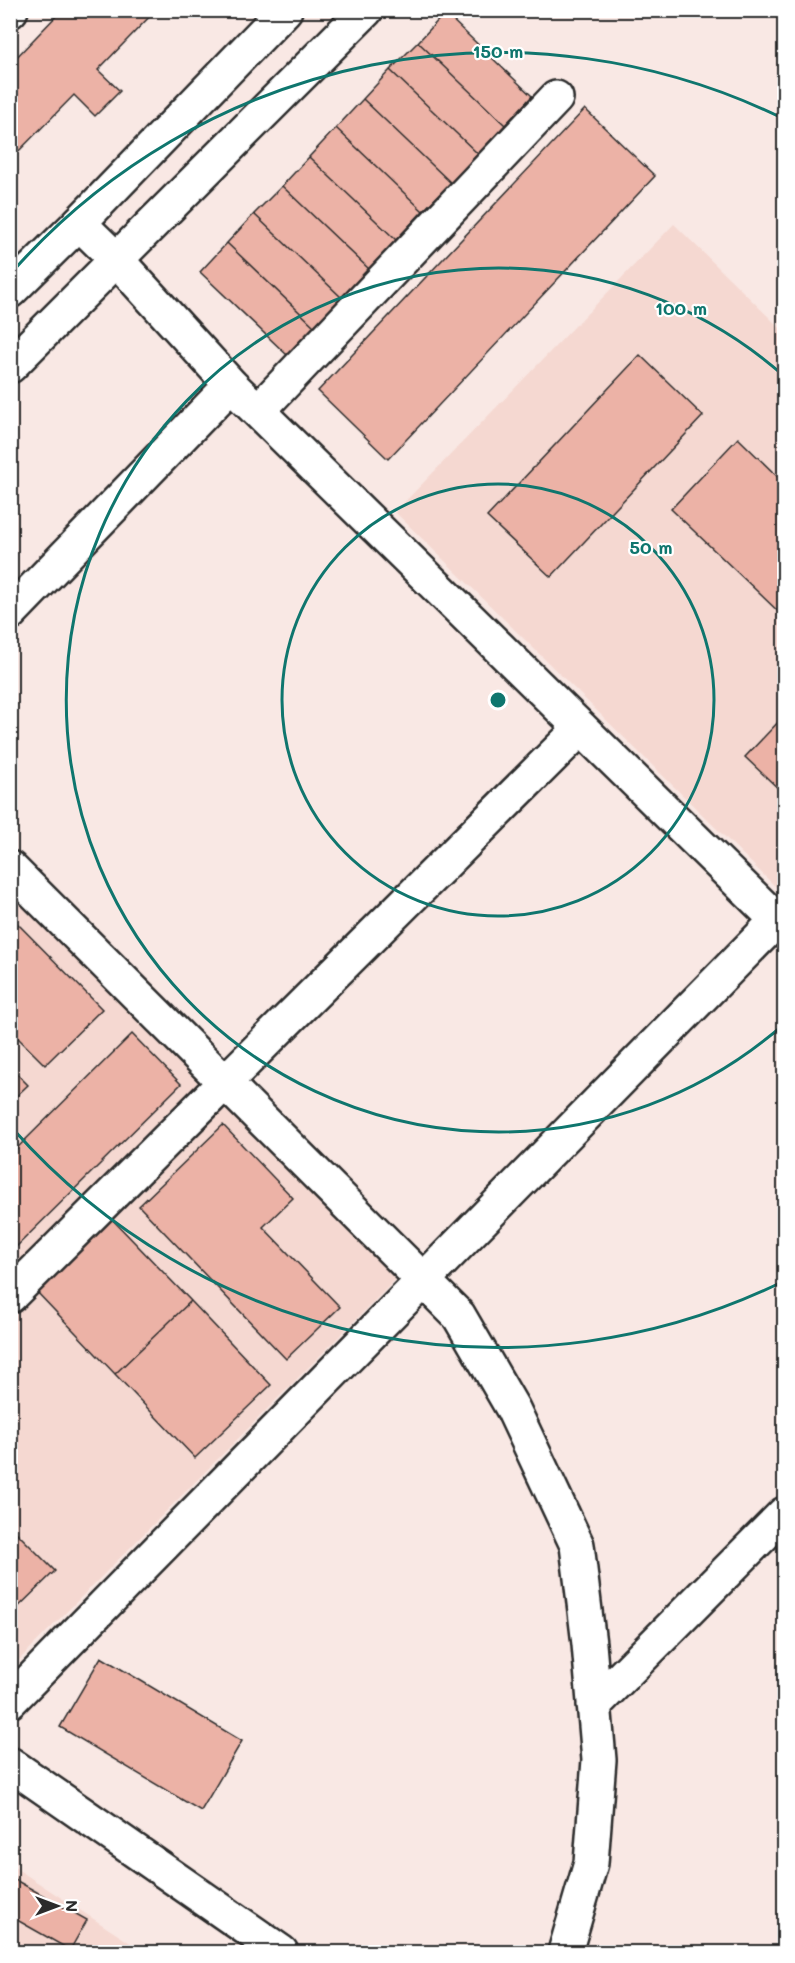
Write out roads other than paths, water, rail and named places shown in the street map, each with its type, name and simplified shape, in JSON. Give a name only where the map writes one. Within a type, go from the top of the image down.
[{"type":"street","points":[[10,291],[285,10]]},
{"type":"street","points":[[10,366],[366,10]]},
{"type":"street","points":[[258,411],[556,98]]},
{"type":"street","points":[[10,1701],[782,920],[581,728],[231,386],[117,259],[79,223]]},
{"type":"street","points":[[10,613],[231,386]]},
{"type":"street","points":[[10,1296],[581,728]]},
{"type":"street","points":[[10,868],[459,1316],[507,1399],[577,1545],[589,1644],[599,1760],[591,1863],[565,1953]]},
{"type":"street","points":[[594,1705],[784,1514]]},
{"type":"street","points":[[10,1764],[281,1953]]}]
